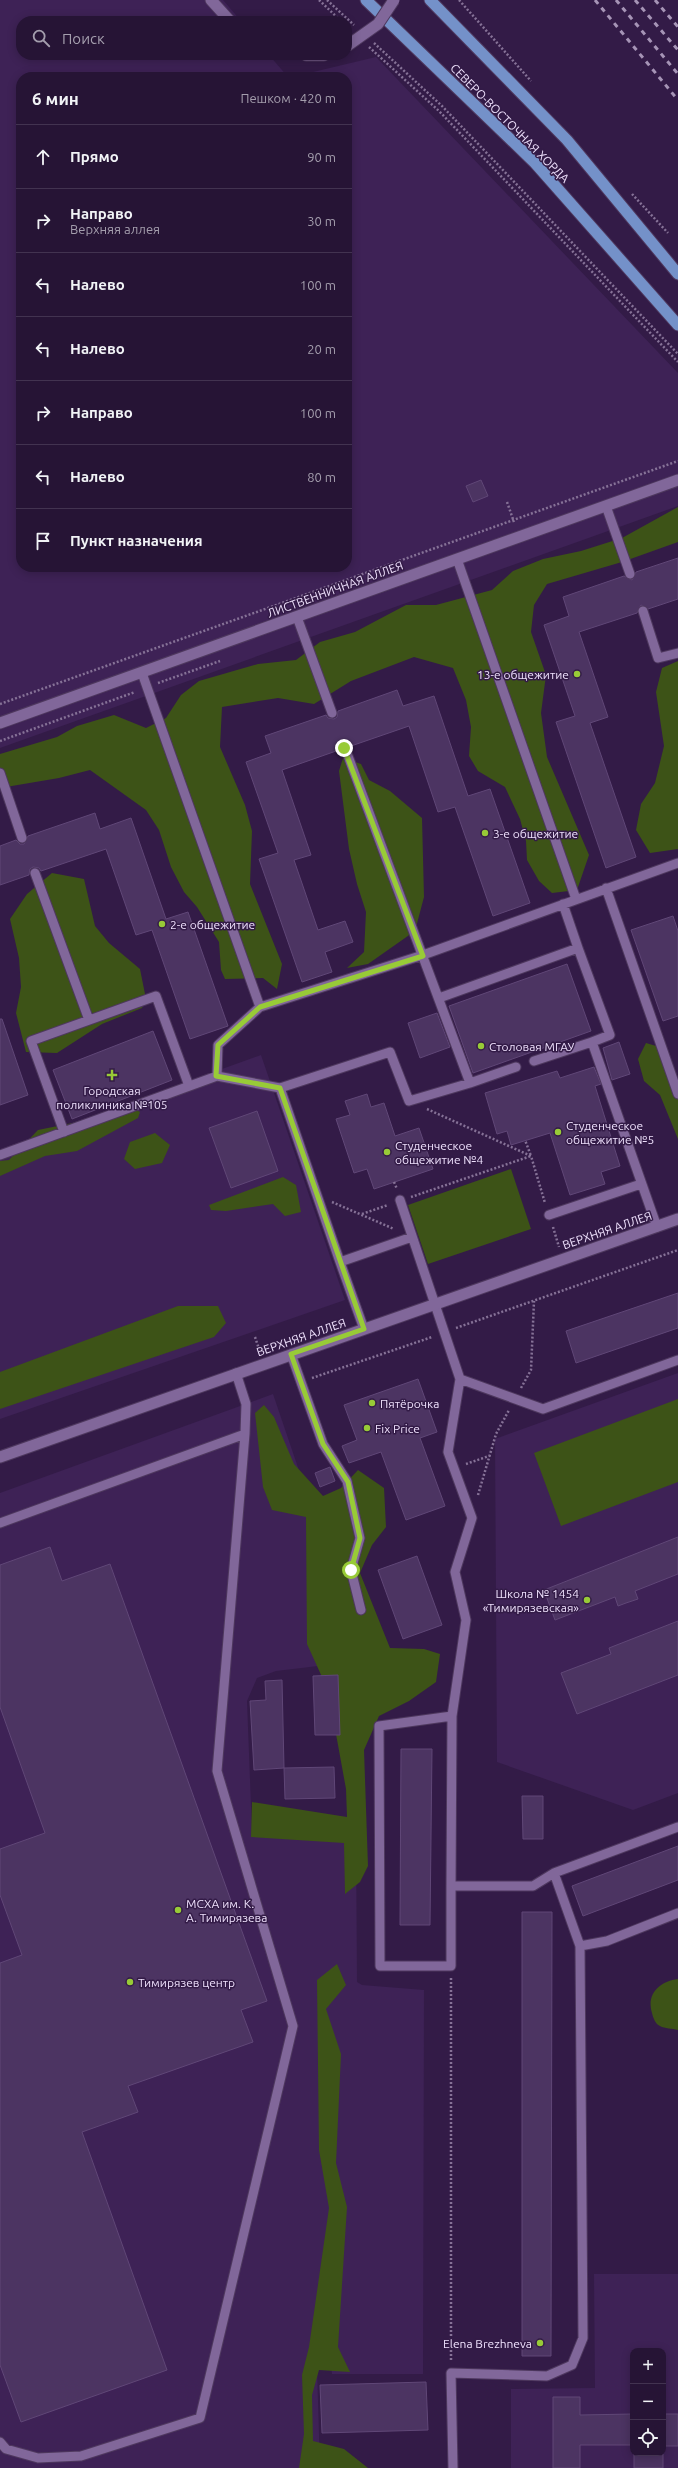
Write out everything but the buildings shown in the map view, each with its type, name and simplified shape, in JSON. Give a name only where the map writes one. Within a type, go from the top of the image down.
[{"type":"main road","name":"СЕВЕРО-ВОСТОЧНАЯ ХОРДА","points":[[366,0],[535,163],[678,325]]},
{"type":"main road","name":"СЕВЕРО-ВОСТОЧНАЯ ХОРДА","points":[[430,0],[567,140],[678,274]]},
{"type":"street","points":[[211,0],[225,16]]},
{"type":"street","points":[[352,42],[378,24],[394,0]]},
{"type":"street","name":"ЛИСТВЕННИЧНАЯ АЛЛЕЯ","points":[[0,723],[678,480]]},
{"type":"street","name":"ВЕРХНЯЯ АЛЛЕЯ","points":[[0,1456],[678,1219]]},
{"type":"lane","points":[[606,506],[630,574]]},
{"type":"lane","points":[[457,559],[576,899]]},
{"type":"lane","points":[[643,611],[658,658],[678,653]]},
{"type":"lane","points":[[297,617],[332,713]]},
{"type":"lane","points":[[142,672],[260,1007]]},
{"type":"lane","points":[[344,748],[470,1082]]},
{"type":"lane","points":[[0,773],[22,838]]},
{"type":"lane","points":[[216,1076],[218,1045],[260,1007],[423,956],[606,888],[678,864]]},
{"type":"lane","points":[[35,874],[89,1020]]},
{"type":"lane","points":[[606,888],[678,1094]]},
{"type":"lane","points":[[534,1061],[610,1035],[563,904]]},
{"type":"lane","points":[[439,998],[578,948]]},
{"type":"lane","points":[[64,1132],[31,1041],[156,996],[189,1086]]},
{"type":"lane","points":[[592,1042],[657,1227]]},
{"type":"lane","points":[[0,1155],[216,1076],[280,1088],[390,1052],[409,1101],[516,1067]]},
{"type":"lane","points":[[280,1088],[364,1329]]},
{"type":"lane","points":[[549,1215],[641,1184]]},
{"type":"lane","points":[[400,1200],[460,1379],[448,1452],[472,1518],[455,1572],[466,1620],[452,1716],[451,1966],[380,1966],[379,1726],[452,1716]]},
{"type":"lane","points":[[340,1262],[412,1237]]},
{"type":"lane","points":[[291,1354],[323,1444],[348,1482],[360,1538],[351,1570],[361,1610]]},
{"type":"lane","points":[[460,1379],[543,1409],[678,1360]]},
{"type":"lane","points":[[0,2442],[6,2450],[38,2458],[81,2456],[200,2418],[293,2026],[216,1770],[245,1434],[246,1404],[236,1373]]},
{"type":"lane","points":[[0,1523],[245,1434]]},
{"type":"lane","points":[[451,1886],[533,1886],[554,1873],[678,1827]]},
{"type":"lane","points":[[453,2468],[451,2373],[547,2376],[572,2365],[583,2338],[580,1946],[554,1873]]},
{"type":"lane","points":[[580,1946],[607,1941],[678,1914]]},
{"type":"path","points":[[319,0],[336,16]]},
{"type":"path","points":[[327,0],[345,16]]},
{"type":"path","points":[[352,22],[356,26]]},
{"type":"path","points":[[364,42],[439,111],[678,362]]},
{"type":"path","points":[[373,42],[442,106],[678,354]]},
{"type":"path","points":[[0,704],[678,461]]},
{"type":"path","points":[[507,502],[520,537]]},
{"type":"path","points":[[409,1101],[531,1156]]},
{"type":"path","points":[[525,1140],[563,1259]]},
{"type":"path","points":[[362,1214],[531,1156]]},
{"type":"path","points":[[317,1195],[412,1237]]},
{"type":"path","points":[[301,1382],[678,1250]]},
{"type":"path","points":[[255,1337],[260,1352]]},
{"type":"path","points":[[454,1468],[490,1456]]},
{"type":"path","points":[[451,1966],[451,2373]]},
{"type":"shaded area","points":[[0,0],[223,0],[237,16],[16,16],[16,60],[273,60],[284,72],[16,72],[16,572],[352,572],[352,72],[313,72],[376,57],[678,373],[678,506],[0,748]]},
{"type":"shaded area","points":[[261,1055],[345,1300],[0,1419],[0,1149]]},
{"type":"shaded area","name":"Школа № 1454 «Тимирязевская»","points":[[678,1373],[678,1793],[633,1810],[497,1762],[495,1439]]},
{"type":"shaded area","name":"МСХА им. К. А. Тимирязева","points":[[273,1394],[356,1638],[335,1664],[276,1671],[257,1678],[247,1701],[252,1832],[356,1833],[357,1982],[362,1985],[424,1990],[423,2374],[332,2374],[331,2366],[317,2367],[320,2468],[0,2468],[0,1493]]},
{"type":"shaded area","points":[[594,2274],[678,2274],[678,2468],[511,2468],[511,2389],[595,2388]]},
{"type":"green space","points":[[678,507],[678,542],[622,562],[547,584],[534,605],[531,632],[546,675],[541,713],[547,757],[589,855],[577,890],[552,893],[539,881],[527,860],[526,841],[520,819],[505,787],[478,771],[469,756],[471,727],[466,700],[453,668],[414,657],[351,681],[314,704],[278,698],[222,707],[220,747],[245,805],[252,831],[250,884],[282,964],[277,989],[263,978],[225,979],[221,970],[219,942],[197,907],[184,892],[171,867],[159,830],[146,810],[90,770],[59,778],[0,788],[0,754],[57,737],[77,726],[114,715],[146,728],[166,718],[181,695],[199,681],[258,664],[296,660],[320,642],[355,632],[406,605],[436,605],[492,590],[513,571],[543,559],[581,551],[622,538]]},
{"type":"green space","points":[[678,661],[678,849],[650,853],[636,830],[641,804],[655,783],[664,746],[656,692],[662,668]]},
{"type":"green space","points":[[343,758],[361,764],[369,780],[390,791],[422,818],[424,897],[415,931],[368,964],[347,968],[364,952],[366,912],[357,884],[349,849],[339,771]]},
{"type":"green space","points":[[52,873],[84,879],[95,926],[109,943],[140,969],[146,999],[142,1008],[102,1024],[57,1053],[26,1052],[16,1013],[21,987],[19,958],[10,919],[27,894]]},
{"type":"green space","points":[[646,1043],[663,1048],[678,1096],[678,1139],[660,1095],[644,1081],[638,1059]]},
{"type":"green space","points":[[136,1110],[140,1112],[138,1118],[77,1151],[45,1156],[0,1176],[0,1161],[9,1160],[38,1130]]},
{"type":"green space","points":[[155,1133],[170,1145],[162,1163],[135,1169],[124,1159],[130,1142]]},
{"type":"green space","points":[[511,1169],[531,1229],[428,1264],[408,1205]]},
{"type":"green space","points":[[283,1177],[296,1185],[301,1212],[285,1216],[273,1204],[226,1211],[211,1210],[209,1205]]},
{"type":"green space","points":[[178,1306],[218,1306],[226,1323],[214,1337],[0,1409],[0,1372]]},
{"type":"green space","points":[[678,1399],[678,1482],[561,1526],[534,1453]]},
{"type":"green space","points":[[264,1405],[274,1417],[294,1464],[323,1496],[341,1488],[358,1470],[384,1488],[386,1527],[372,1545],[360,1573],[390,1648],[424,1649],[440,1654],[436,1682],[409,1701],[379,1716],[364,1750],[368,1866],[360,1882],[345,1894],[344,1843],[251,1837],[252,1802],[347,1817],[346,1789],[336,1734],[322,1677],[307,1644],[306,1517],[272,1510],[263,1487],[255,1413]]},
{"type":"green space","points":[[337,1964],[346,1985],[326,2009],[341,2054],[336,2163],[347,2207],[338,2347],[350,2372],[319,2370],[312,2395],[313,2441],[344,2449],[368,2468],[299,2468],[304,2434],[302,2375],[309,2347],[329,2208],[319,2150],[317,1980]]},
{"type":"green space","points":[[678,1979],[678,2030],[664,2028],[658,2025],[652,2013],[651,2000],[653,1994],[660,1986],[671,1980]]},
{"type":"railway","points":[[595,0],[678,100]]},
{"type":"railway","points":[[616,0],[678,74]]},
{"type":"railway","points":[[635,0],[678,50]]},
{"type":"railway","points":[[655,0],[678,27]]},
{"type":"place","name":"13-е общежитие","points":[[577,674]]},
{"type":"place","name":"3-е общежитие","points":[[485,833]]},
{"type":"place","name":"2-е общежитие","points":[[162,924]]},
{"type":"place","name":"Столовая МГАУ","points":[[481,1046]]},
{"type":"place","name":"Городская поликлиника №105","points":[[112,1075]]},
{"type":"place","name":"Студенческое общежитие №5","points":[[558,1132]]},
{"type":"place","name":"Студенческое общежитие №4","points":[[387,1152]]},
{"type":"place","name":"Пятёрочка","points":[[372,1403]]},
{"type":"place","name":"Fix Price","points":[[367,1428]]},
{"type":"place","name":"Школа № 1454 «Тимирязевская»","points":[[587,1600]]},
{"type":"place","name":"МСХА им. К. А. Тимирязева","points":[[178,1910]]},
{"type":"place","name":"Тимирязев центр","points":[[130,1982]]},
{"type":"place","name":"Elena Brezhneva","points":[[540,2343]]},
{"type":"route","points":[[344,748],[423,956],[260,1007],[218,1045],[216,1076],[280,1088],[364,1329],[291,1354],[323,1444],[348,1482],[360,1538],[351,1570]]}]
